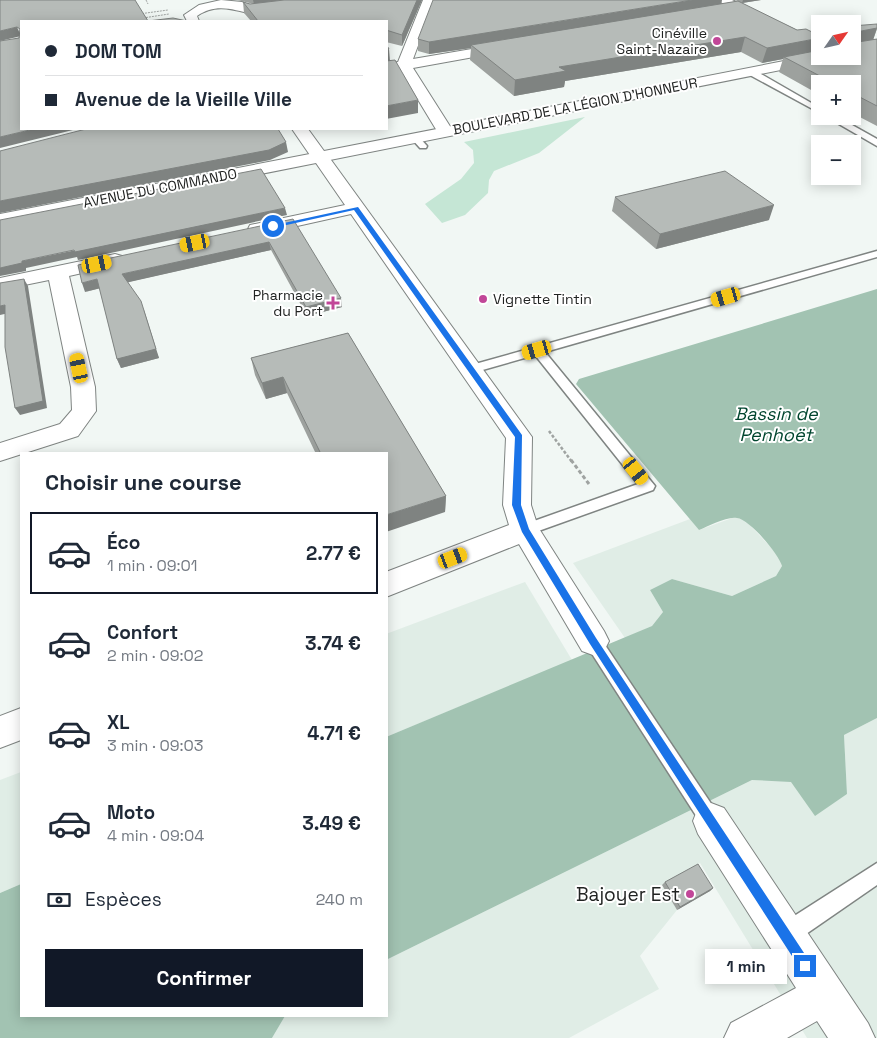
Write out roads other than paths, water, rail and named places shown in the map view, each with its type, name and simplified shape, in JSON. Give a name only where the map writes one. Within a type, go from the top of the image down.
[{"type":"street","points":[[404,64],[429,0]]},
{"type":"street","points":[[173,14],[191,20],[194,11],[209,3],[236,5],[249,15],[267,8]]},
{"type":"street","points":[[722,6],[741,9],[811,43]]},
{"type":"street","points":[[388,68],[520,46]]},
{"type":"street","name":"BOULEVARD DE LA LÉGION D'HONNEUR","points":[[320,157],[419,142],[445,131],[811,60]]},
{"type":"street","points":[[404,64],[445,131]]},
{"type":"street","points":[[301,130],[519,437],[516,505],[525,530],[593,641]]},
{"type":"street","name":"AVENUE DU COMMANDO","points":[[0,220],[320,157]]},
{"type":"street","points":[[243,232],[356,208]]},
{"type":"street","points":[[0,284],[136,256]]},
{"type":"street","points":[[0,452],[69,430],[84,411],[83,387],[58,273]]},
{"type":"street","points":[[388,584],[525,530]]},
{"type":"street","points":[[0,732],[20,724]]},
{"type":"street","points":[[711,821],[853,1038]]},
{"type":"street","points":[[746,1038],[800,1007],[826,997]]},
{"type":"lane","points":[[751,72],[811,106]]},
{"type":"lane","points":[[845,125],[877,143]]},
{"type":"lane","points":[[472,369],[877,254]]},
{"type":"lane","points":[[525,530],[648,486],[537,350]]},
{"type":"lane","points":[[593,641],[711,821]]},
{"type":"lane","points":[[785,935],[877,873]]},
{"type":"water","name":"Bassin de Penhoët","points":[[877,289],[877,718],[844,735],[847,794],[815,816],[791,782],[752,780],[388,959],[388,736],[652,626],[663,612],[650,590],[672,579],[732,596],[776,576],[782,566],[763,538],[749,524],[742,520],[728,518],[699,530],[576,384],[579,379]]},
{"type":"water","points":[[20,884],[20,1017],[284,1017],[272,1038],[0,1038],[0,893]]},
{"type":"place","name":"Cinéville Saint-Nazaire","points":[[717,41]]},
{"type":"place","name":"Vignette Tintin","points":[[483,299]]},
{"type":"place","name":"Pharmacie du Port","points":[[333,303]]},
{"type":"place","name":"Bajoyer Est","points":[[690,894]]}]
